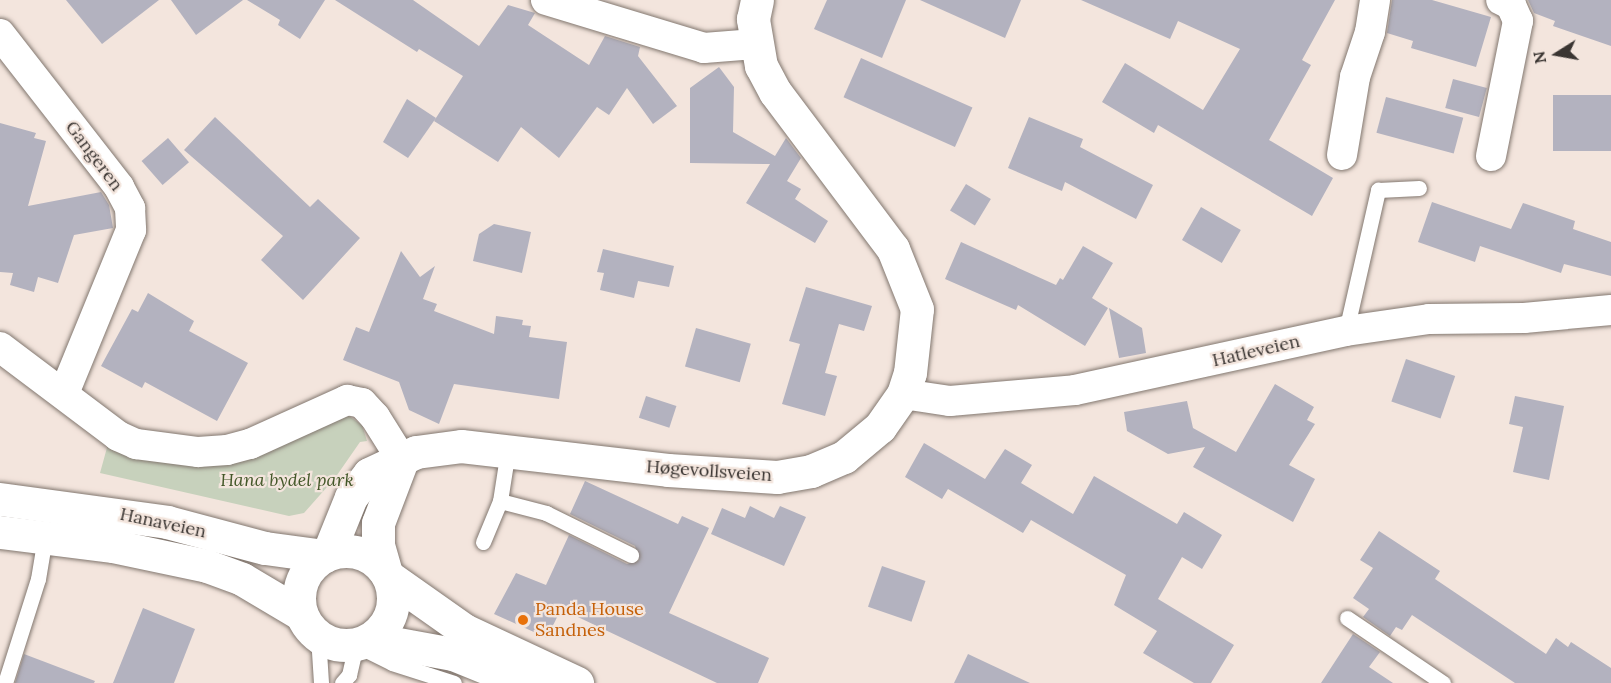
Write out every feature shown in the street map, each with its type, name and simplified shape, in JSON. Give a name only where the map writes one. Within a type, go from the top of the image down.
[{"type":"main road","name":"Høgevollsveien","points":[[326,555],[351,497],[369,474],[416,452],[439,447],[508,450],[668,470],[777,477],[811,471],[844,457],[880,427],[903,394],[916,341],[917,309],[909,282],[893,249],[860,201],[775,92],[754,44],[753,19],[758,0]]},
{"type":"main road","points":[[364,642],[389,618],[393,605],[378,545],[378,523],[402,460]]},
{"type":"main road","name":"Hanaveien","points":[[0,499],[167,522],[265,548],[326,555]]},
{"type":"main road","name":"Hanaveien","points":[[0,532],[166,555],[207,566],[242,579],[310,625]]},
{"type":"main road","points":[[524,683],[453,654],[364,642],[332,643],[310,625],[299,594],[305,575],[326,555],[353,551],[366,555],[387,575],[464,630],[577,683]]},
{"type":"street","points":[[546,0],[704,48],[754,44]]},
{"type":"street","points":[[1342,155],[1355,77],[1370,32],[1375,0]]},
{"type":"street","points":[[1491,156],[1518,21],[1511,5],[1501,0]]},
{"type":"street","name":"Gangeren","points":[[0,34],[119,187],[130,208],[131,230],[64,393]]},
{"type":"street","name":"Hatleveien","points":[[903,394],[950,401],[1076,390],[1346,331],[1429,318],[1524,318],[1611,310]]},
{"type":"street","points":[[0,347],[64,393],[118,436],[136,444],[198,452],[250,444],[334,403],[347,400],[362,403],[402,460]]},
{"type":"lane","points":[[1346,331],[1378,190],[1419,188]]},
{"type":"lane","points":[[483,542],[500,501],[508,450]]},
{"type":"lane","points":[[500,501],[546,513],[631,555]]},
{"type":"lane","points":[[5,683],[38,579],[45,537]]},
{"type":"lane","points":[[1347,618],[1443,683]]},
{"type":"lane","points":[[310,625],[321,683]]},
{"type":"lane","points":[[342,683],[349,675],[364,642],[392,663],[454,683]]},
{"type":"green space","name":"Hana bydel park","points":[[349,416],[362,425],[367,441],[360,442],[335,478],[304,513],[289,516],[100,473],[108,444],[144,456]]},
{"type":"building","points":[[66,0],[159,0],[102,44]]},
{"type":"building","points":[[171,0],[243,0],[196,35]]},
{"type":"building","points":[[247,0],[325,0],[300,39],[278,25],[280,20]]},
{"type":"building","points":[[335,0],[413,0],[479,46],[508,5],[535,13],[528,25],[589,65],[605,36],[640,47],[638,56],[677,106],[653,124],[627,88],[609,115],[597,107],[559,158],[521,127],[498,162],[434,121],[463,76],[419,49],[417,52]]},
{"type":"building","points":[[827,0],[906,0],[882,58],[814,29]]},
{"type":"building","points":[[920,0],[1021,0],[1005,38]]},
{"type":"building","points":[[1081,0],[1335,0],[1302,60],[1311,65],[1269,140],[1333,178],[1312,216],[1158,125],[1154,133],[1102,102],[1125,63],[1203,110],[1240,49],[1178,21],[1170,39]]},
{"type":"building","points":[[1392,0],[1432,0],[1491,17],[1476,67],[1411,48],[1413,41],[1387,33]]},
{"type":"building","points":[[1528,0],[1611,0],[1611,46],[1553,26],[1555,21],[1534,13]]},
{"type":"building","points":[[861,58],[972,108],[955,147],[844,97]]},
{"type":"building","points":[[719,67],[734,87],[733,132],[775,156],[786,138],[801,158],[787,181],[801,189],[795,199],[828,221],[815,243],[746,203],[770,164],[690,163],[690,88]]},
{"type":"building","points":[[1453,79],[1487,88],[1479,117],[1445,108]]},
{"type":"building","points":[[1553,95],[1611,95],[1611,151],[1553,151]]},
{"type":"building","points":[[1386,97],[1463,118],[1454,153],[1376,133]]},
{"type":"building","points":[[407,99],[436,118],[408,158],[383,142]]},
{"type":"building","points":[[215,117],[310,207],[318,199],[360,238],[303,300],[261,260],[283,236],[184,150]]},
{"type":"building","points":[[1029,117],[1083,139],[1080,147],[1153,185],[1136,219],[1065,182],[1062,191],[1008,168]]},
{"type":"building","points":[[0,123],[36,133],[34,138],[46,141],[28,206],[101,192],[109,205],[113,228],[74,235],[58,283],[38,277],[34,292],[10,285],[13,273],[0,272]]},
{"type":"building","points":[[168,138],[189,162],[163,185],[142,161]]},
{"type":"building","points":[[966,184],[991,199],[975,226],[950,211]]},
{"type":"building","points":[[1432,202],[1511,229],[1523,203],[1575,221],[1573,229],[1611,242],[1611,276],[1564,264],[1561,273],[1480,246],[1475,262],[1418,242]]},
{"type":"building","points":[[1201,207],[1241,230],[1222,263],[1182,240]]},
{"type":"building","points":[[494,224],[531,232],[522,273],[473,261],[479,234]]},
{"type":"building","points":[[961,242],[1056,285],[1060,278],[1063,280],[1083,246],[1113,263],[1092,298],[1108,308],[1085,346],[1018,305],[1016,310],[945,279]]},
{"type":"building","points":[[603,249],[674,266],[669,287],[638,281],[634,298],[600,290],[604,273],[597,272]]},
{"type":"building","points":[[401,251],[420,277],[435,266],[423,299],[437,304],[434,311],[494,334],[496,316],[523,320],[522,325],[531,326],[529,337],[567,342],[559,399],[454,384],[439,424],[409,410],[399,382],[343,360],[356,327],[369,332]]},
{"type":"building","points":[[806,287],[872,306],[864,331],[839,324],[825,373],[837,376],[825,416],[782,404],[800,344],[789,341]]},
{"type":"building","points":[[148,293],[194,321],[189,331],[248,363],[217,421],[145,382],[142,388],[101,366],[132,309],[138,312]]},
{"type":"building","points":[[1109,308],[1142,328],[1146,353],[1119,358]]},
{"type":"building","points":[[696,328],[751,344],[740,382],[685,366]]},
{"type":"building","points":[[1406,359],[1455,376],[1441,418],[1391,402]]},
{"type":"building","points":[[1275,384],[1314,407],[1307,420],[1315,424],[1289,465],[1315,479],[1293,522],[1193,467],[1205,447],[1168,454],[1127,431],[1124,412],[1187,401],[1193,428],[1236,452]]},
{"type":"building","points":[[646,396],[676,406],[669,428],[639,418]]},
{"type":"building","points":[[1515,396],[1564,406],[1549,480],[1513,472],[1523,427],[1509,424]]},
{"type":"building","points":[[924,443],[985,479],[1005,449],[1032,465],[1021,483],[1073,514],[1094,476],[1177,524],[1184,512],[1222,535],[1202,569],[1182,557],[1158,599],[1234,645],[1211,683],[1194,683],[1143,653],[1157,631],[1114,605],[1126,575],[1031,520],[1023,533],[948,489],[942,499],[905,477]]},
{"type":"building","points":[[585,481],[678,524],[682,516],[709,528],[669,613],[769,658],[758,683],[717,683],[561,609],[547,638],[494,614],[516,573],[546,585],[569,535],[627,564],[639,560],[635,546],[570,514]]},
{"type":"building","points":[[750,506],[774,518],[780,506],[806,517],[784,566],[711,534],[722,508],[745,518]]},
{"type":"building","points":[[1379,531],[1440,571],[1435,579],[1546,654],[1556,638],[1568,647],[1571,642],[1611,668],[1611,683],[1515,683],[1412,615],[1402,630],[1396,627],[1390,636],[1363,617],[1369,609],[1353,598],[1373,568],[1360,560]]},
{"type":"building","points":[[882,566],[925,581],[911,622],[868,607]]},
{"type":"building","points":[[143,608],[195,629],[174,683],[113,683]]},
{"type":"building","points":[[1353,634],[1380,652],[1369,667],[1393,683],[1321,683]]},
{"type":"building","points":[[24,654],[95,681],[94,683],[15,683]]},
{"type":"building","points":[[968,654],[1030,683],[954,683]]},
{"type":"place","name":"Panda House Sandnes","points":[[523,620]]}]
